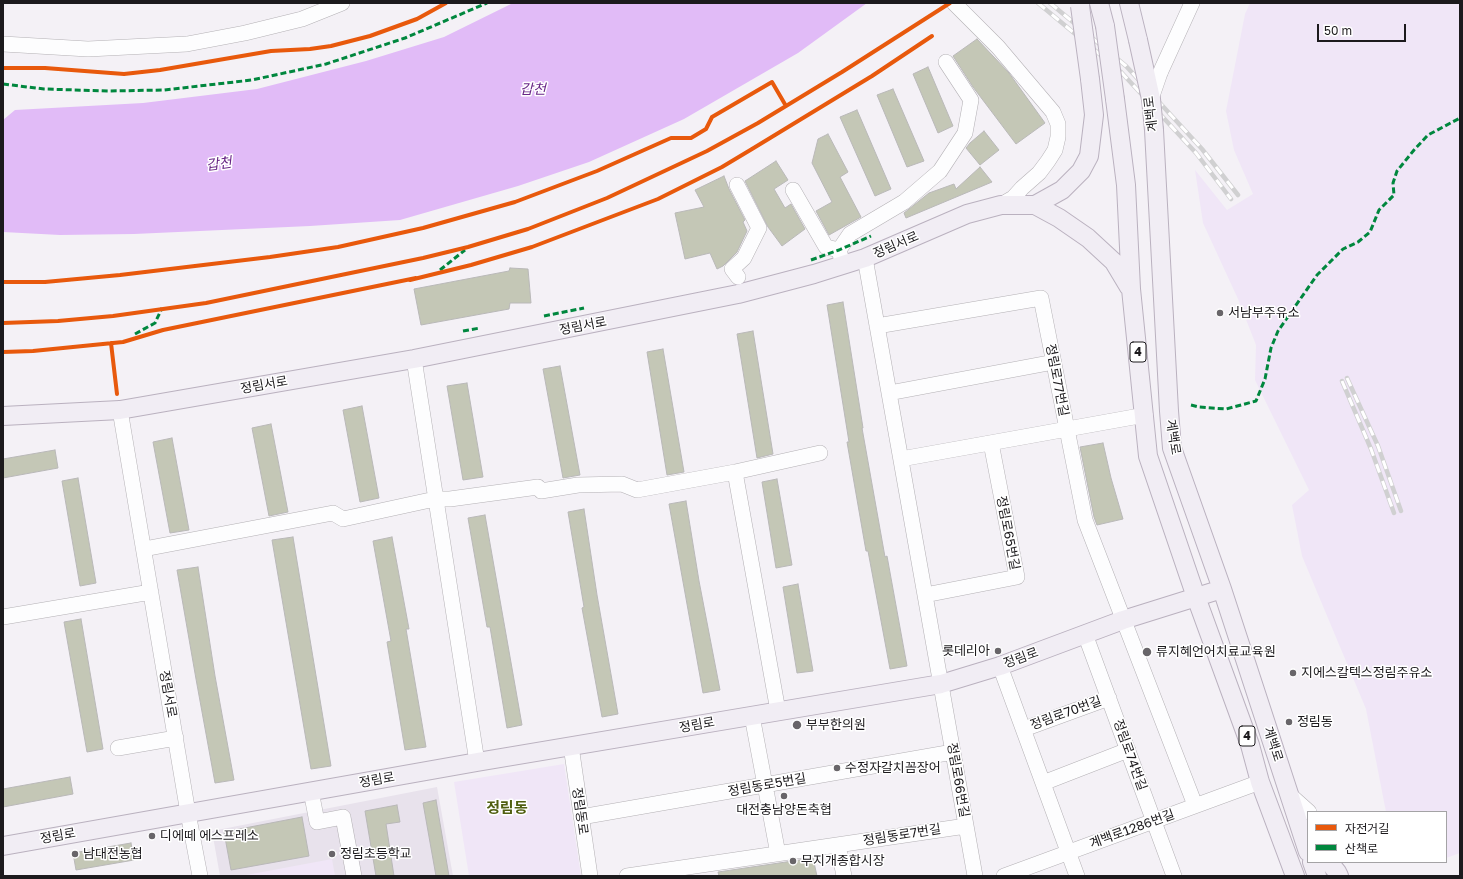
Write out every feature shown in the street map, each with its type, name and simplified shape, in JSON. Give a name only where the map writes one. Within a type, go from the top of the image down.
[{"type":"main road","name":"계백로","points":[[1099,3],[1105,26],[1126,185],[1131,289],[1148,456],[1196,597],[1250,745],[1260,782],[1295,876]]},
{"type":"main road","name":"계백로","points":[[1129,3],[1151,99],[1154,130],[1172,448],[1222,589],[1290,795],[1304,832],[1307,847]]},
{"type":"main road","points":[[1035,205],[1062,190],[1081,171],[1090,156],[1094,115],[1081,4]]},
{"type":"main road","name":"정림서로","points":[[3,416],[120,410],[414,359],[738,294],[814,274],[841,258],[865,258],[967,214],[1001,205],[1035,205]]},
{"type":"main road","points":[[1035,205],[1059,218],[1088,238],[1114,262],[1131,289]]},
{"type":"main road","name":"정림로","points":[[3,846],[477,762],[941,684],[1000,666],[1123,620],[1222,589]]},
{"type":"main road","points":[[1312,863],[1317,876]]},
{"type":"main road","points":[[1330,863],[1339,876]]},
{"type":"street","points":[[3,44],[88,49],[187,44],[245,33],[302,19],[342,3]]},
{"type":"street","points":[[954,3],[1007,58],[1052,112],[1058,124],[1058,138],[1048,161],[1039,173],[1013,198],[1001,205]]},
{"type":"street","points":[[1151,99],[1160,73],[1192,3]]},
{"type":"street","points":[[793,190],[826,247],[841,258],[850,234],[904,202],[940,171],[965,133],[970,100],[946,62]]},
{"type":"street","points":[[737,185],[759,228],[744,258],[732,269],[738,277]]},
{"type":"street","points":[[865,258],[941,684]]},
{"type":"street","name":"정림로77번길","points":[[877,326],[1041,298],[1085,520],[1123,620]]},
{"type":"street","points":[[414,359],[477,762]]},
{"type":"street","points":[[889,393],[1054,362]]},
{"type":"street","name":"정림서로","points":[[120,410],[188,814],[200,876]]},
{"type":"street","name":"계백로","points":[[901,459],[1145,415]]},
{"type":"street","name":"정림로65번길","points":[[925,595],[1017,577],[991,443]]},
{"type":"street","points":[[144,550],[333,513],[343,519],[435,499],[450,499],[538,487],[541,491],[578,485],[622,484],[637,490],[735,472],[820,453]]},
{"type":"street","points":[[735,472],[778,711]]},
{"type":"street","points":[[3,617],[151,592]]},
{"type":"street","points":[[1123,620],[1196,806]]},
{"type":"street","name":"정림로74번길","points":[[1085,634],[1174,876]]},
{"type":"street","name":"정림로70번길","points":[[1000,666],[1077,876]]},
{"type":"street","name":"정림로66번길","points":[[941,684],[975,876]]},
{"type":"street","name":"정림로70번길","points":[[1024,729],[1109,698]]},
{"type":"street","points":[[752,716],[778,854]]},
{"type":"street","points":[[118,748],[176,738]]},
{"type":"street","name":"정림동로","points":[[571,746],[590,876]]},
{"type":"street","points":[[1044,783],[1128,750]]},
{"type":"street","name":"정림동로5번길","points":[[581,817],[953,752]]},
{"type":"street","name":"계백로1286번길","points":[[1004,876],[1260,782]]},
{"type":"street","points":[[311,791],[317,822],[343,817],[354,876]]},
{"type":"street","points":[[1290,795],[1308,811]]},
{"type":"street","name":"정림동로7번길","points":[[627,876],[705,870],[778,854],[966,826]]},
{"type":"street","points":[[838,845],[844,876]]},
{"type":"street","points":[[1340,863],[1347,876]]},
{"type":"shaded area","points":[[1250,3],[1460,3],[1460,853],[1447,858],[1447,811],[1386,811],[1366,709],[1302,556],[1292,505],[1309,490],[1255,380],[1256,345],[1238,299],[1203,223],[1195,170],[1227,210],[1253,194],[1234,150],[1226,111],[1245,14]]},
{"type":"shaded area","points":[[564,764],[581,876],[469,876],[454,782]]},
{"type":"shaded area","name":"정림초등학교","points":[[437,787],[453,876],[220,876],[212,831]]},
{"type":"shaded area","points":[[332,859],[335,876],[241,876]]},
{"type":"water","name":"갑천","points":[[513,3],[867,3],[798,53],[684,119],[589,162],[518,186],[400,220],[310,226],[134,234],[60,235],[3,232],[3,120],[15,110],[143,103],[257,89],[366,61],[444,37]]},
{"type":"building","points":[[977,39],[1009,73],[1045,123],[1016,144],[973,87],[953,56]]},
{"type":"building","points":[[928,67],[953,126],[938,133],[913,74]]},
{"type":"building","points":[[893,89],[924,161],[907,167],[877,95]]},
{"type":"building","points":[[857,110],[891,189],[875,196],[840,117]]},
{"type":"building","points":[[984,131],[999,150],[980,165],[966,148]]},
{"type":"building","points":[[828,134],[848,172],[840,177],[861,217],[829,235],[816,211],[832,202],[812,163],[818,139]]},
{"type":"building","points":[[776,161],[788,180],[774,189],[785,208],[791,204],[805,229],[782,246],[768,227],[745,181]]},
{"type":"building","points":[[980,167],[992,182],[906,218],[904,213],[929,193],[954,184],[956,189]]},
{"type":"building","points":[[724,176],[745,220],[743,222],[747,231],[737,252],[723,266],[717,269],[710,253],[685,259],[675,213],[704,207],[695,190]]},
{"type":"building","points":[[510,268],[528,269],[531,303],[510,303],[509,309],[421,325],[414,289],[509,271]]},
{"type":"building","points":[[843,302],[862,428],[885,557],[887,556],[907,666],[890,669],[868,551],[866,551],[847,442],[849,442],[827,305]]},
{"type":"building","points":[[753,331],[773,454],[757,458],[737,334]]},
{"type":"building","points":[[663,349],[684,472],[667,475],[647,352]]},
{"type":"building","points":[[560,366],[580,475],[563,478],[543,369]]},
{"type":"building","points":[[467,383],[483,477],[463,480],[447,386]]},
{"type":"building","points":[[362,406],[379,498],[360,502],[343,410]]},
{"type":"building","points":[[271,424],[288,512],[269,516],[252,428]]},
{"type":"building","points":[[172,438],[189,530],[170,533],[153,442]]},
{"type":"building","points":[[1103,443],[1123,519],[1097,525],[1094,517],[1080,447]]},
{"type":"building","points":[[55,450],[58,468],[3,478],[3,459]]},
{"type":"building","points":[[78,478],[96,583],[80,586],[62,481]]},
{"type":"building","points":[[777,479],[792,565],[776,568],[762,482]]},
{"type":"building","points":[[686,501],[699,581],[720,690],[703,693],[669,504]]},
{"type":"building","points":[[584,509],[597,595],[618,714],[602,717],[582,608],[584,607],[568,512]]},
{"type":"building","points":[[485,515],[522,725],[507,728],[490,627],[487,627],[468,518]]},
{"type":"building","points":[[293,537],[331,766],[311,769],[272,540]]},
{"type":"building","points":[[392,537],[409,629],[406,629],[426,747],[405,750],[387,642],[391,641],[373,541]]},
{"type":"building","points":[[198,567],[215,676],[234,780],[215,783],[177,570]]},
{"type":"building","points":[[798,584],[813,671],[797,673],[783,587]]},
{"type":"building","points":[[81,619],[103,749],[87,752],[64,622]]},
{"type":"building","points":[[70,777],[73,794],[3,807],[3,789]]},
{"type":"building","points":[[436,800],[449,876],[436,876],[423,803]]},
{"type":"building","points":[[397,805],[400,822],[386,824],[394,876],[376,876],[365,811]]},
{"type":"building","points":[[302,817],[309,856],[231,870],[224,832]]},
{"type":"building","points":[[131,843],[134,860],[76,870],[73,853]]},
{"type":"building","name":"무지개종합시장","points":[[813,858],[817,876],[719,876],[718,872]]},
{"type":"railway","points":[[1038,3],[1121,72],[1196,153],[1231,199]]},
{"type":"railway","points":[[1050,3],[1126,66],[1202,149],[1238,195]]},
{"type":"railway","points":[[1347,378],[1378,446],[1401,511]]},
{"type":"railway","points":[[1342,381],[1371,449],[1394,513]]},
{"type":"marked path","points":[[3,84],[44,89],[108,91],[164,90],[252,80],[326,64],[405,38],[487,3]]},
{"type":"marked path","points":[[1191,405],[1226,409],[1256,401],[1265,379],[1271,348],[1278,331],[1317,275],[1343,249],[1358,242],[1370,232],[1379,210],[1394,195],[1393,183],[1397,171],[1414,150],[1428,135],[1460,118]]},
{"type":"marked path","points":[[811,260],[871,236]]},
{"type":"marked path","points":[[440,270],[465,250]]},
{"type":"marked path","points":[[135,334],[155,323],[162,308]]},
{"type":"marked path","points":[[544,316],[584,308]]},
{"type":"marked path","points":[[463,331],[480,328]]},
{"type":"cycle path","points":[[3,68],[45,68],[124,74],[160,70],[271,51],[310,49],[331,46],[370,36],[417,19],[446,3]]},
{"type":"cycle path","points":[[3,323],[58,321],[113,316],[206,303],[423,258],[468,247],[528,229],[607,198],[707,151],[758,123],[842,72],[950,3]]},
{"type":"cycle path","points":[[410,280],[471,265],[532,247],[658,199],[722,167],[872,76],[932,36]]},
{"type":"cycle path","points":[[3,282],[45,282],[120,275],[270,257],[338,247],[423,228],[515,202],[597,171],[671,138],[691,138],[706,129],[712,117],[772,82],[786,106]]},
{"type":"cycle path","points":[[3,352],[33,351],[123,342],[163,330],[416,278]]},
{"type":"cycle path","points":[[111,343],[117,394]]},
{"type":"place","name":"서남부주유소","points":[[1220,313]]},
{"type":"place","name":"롯데리아","points":[[998,651]]},
{"type":"place","name":"류지혜언어치료교육원","points":[[1147,652]]},
{"type":"place","name":"지에스칼텍스정림주유소","points":[[1293,673]]},
{"type":"place","name":"정림동","points":[[1289,722]]},
{"type":"place","name":"부부한의원","points":[[797,725]]},
{"type":"place","name":"수정자갈치꼼장어","points":[[837,768]]},
{"type":"place","name":"대전충남양돈축협","points":[[784,796]]},
{"type":"place","name":"디에떼 에스프레소","points":[[152,836]]},
{"type":"place","name":"남대전농협","points":[[75,854]]},
{"type":"place","name":"정림초등학교","points":[[332,854]]},
{"type":"place","name":"무지개종합시장","points":[[793,861]]},
{"type":"district","name":"정림동","points":[[507,808]]}]
